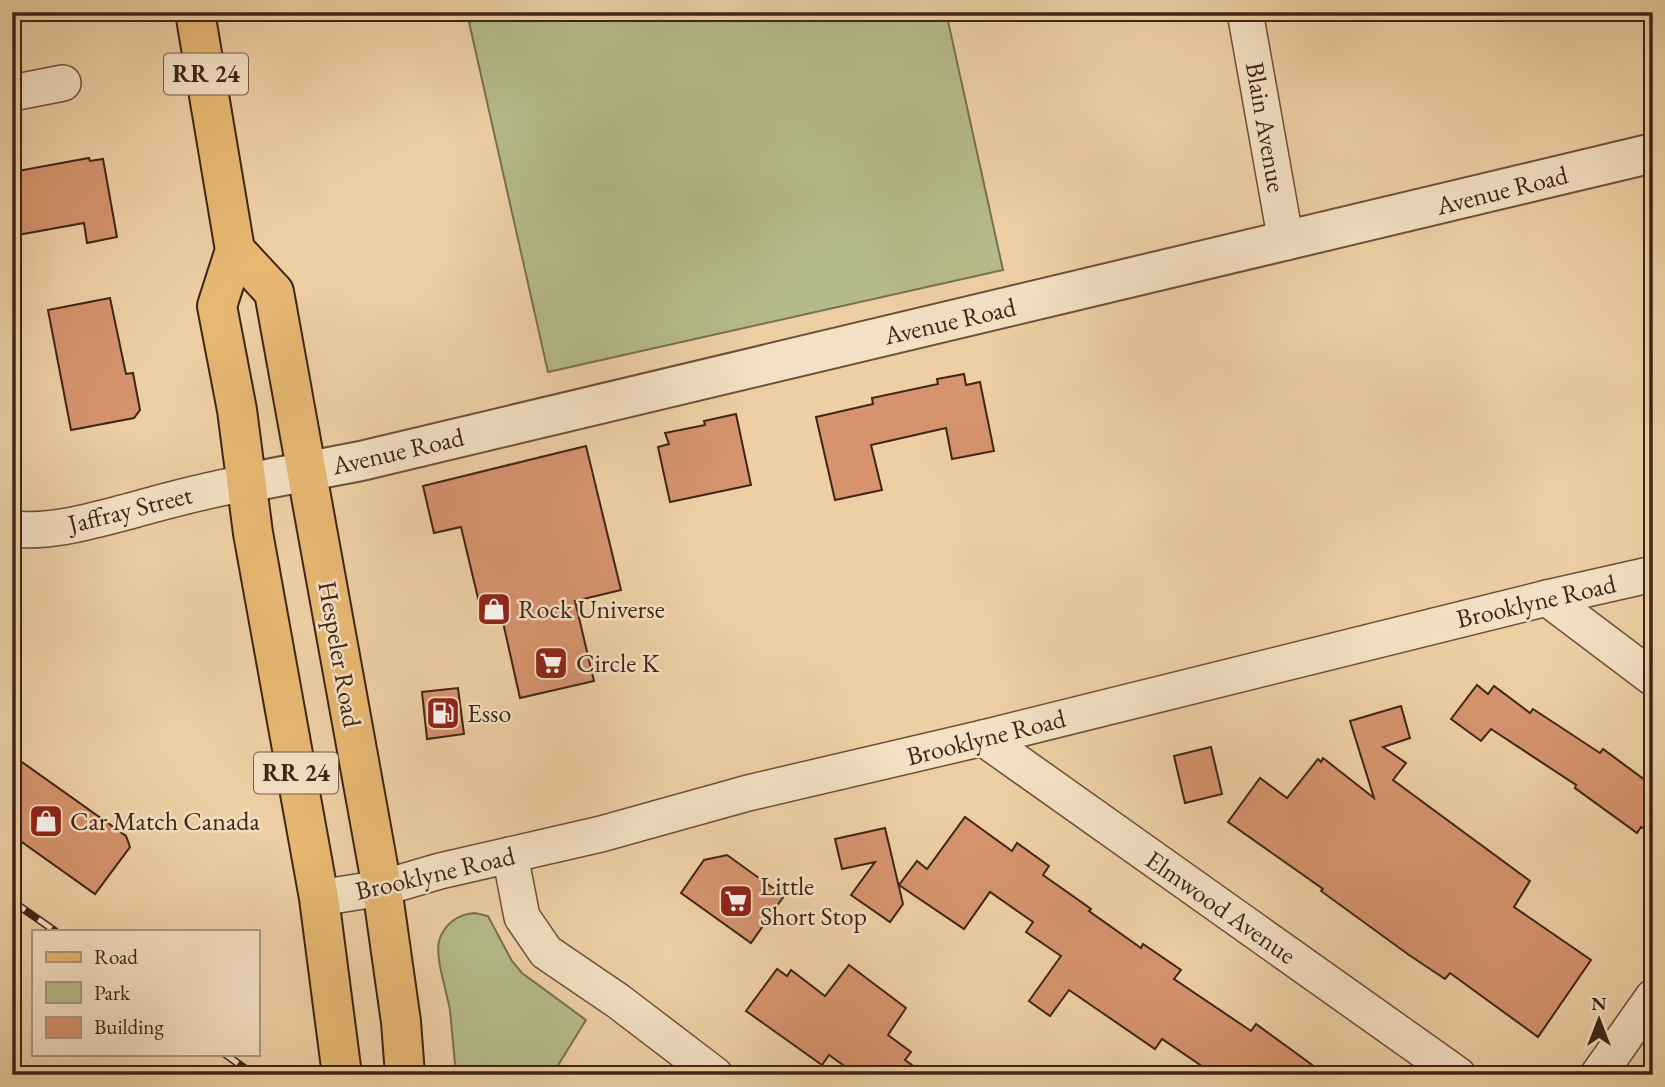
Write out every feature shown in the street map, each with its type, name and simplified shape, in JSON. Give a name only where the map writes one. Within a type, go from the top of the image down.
[{"type":"main road","name":"RR 24","points":[[195,12],[235,250],[217,306],[319,898],[342,1075]]},
{"type":"main road","name":"Hespeler Road","points":[[235,250],[274,292],[383,888],[401,1022],[405,1075]]},
{"type":"street","name":"Blain Avenue","points":[[1245,12],[1286,242]]},
{"type":"street","points":[[12,93],[63,83]]},
{"type":"street","name":"Avenue Road","points":[[246,483],[389,454],[1653,153]]},
{"type":"street","name":"Jaffray Street","points":[[12,529],[34,531],[79,524],[246,483]]},
{"type":"street","name":"Brooklyne Road","points":[[319,898],[383,888],[440,871],[601,834],[748,793],[1653,574]]},
{"type":"street","points":[[1546,598],[1653,678]]},
{"type":"street","name":"Elmwood Avenue","points":[[983,738],[1458,1075]]},
{"type":"street","points":[[510,855],[522,918],[546,951],[618,1001],[715,1075]]},
{"type":"street","points":[[1598,1075],[1653,997]]},
{"type":"green space","points":[[513,12],[946,12],[1003,270],[548,372],[469,22]]},
{"type":"green space","points":[[475,913],[488,916],[512,961],[522,973],[586,1020],[552,1075],[456,1075],[450,1010],[438,948],[444,930],[452,921]]},
{"type":"building","points":[[89,158],[90,161],[103,159],[117,237],[87,243],[84,223],[12,236],[12,172]]},
{"type":"building","points":[[110,298],[126,374],[133,373],[140,410],[134,418],[71,430],[48,310]]},
{"type":"building","points":[[964,374],[966,385],[980,382],[994,451],[952,459],[946,428],[871,445],[882,490],[835,500],[816,417],[873,404],[872,398],[938,384],[937,379]]},
{"type":"building","points":[[736,414],[751,485],[670,502],[658,447],[669,444],[665,433],[705,425],[704,421]]},
{"type":"building","points":[[586,446],[621,590],[575,601],[594,681],[520,698],[502,618],[484,623],[461,527],[434,533],[423,486]]},
{"type":"building","points":[[1477,685],[1488,694],[1494,686],[1530,713],[1533,709],[1600,753],[1603,749],[1653,786],[1653,834],[1641,827],[1637,833],[1575,788],[1576,785],[1491,729],[1481,741],[1451,719]]},
{"type":"building","name":"Esso","points":[[458,688],[464,734],[427,739],[422,692]]},
{"type":"building","points":[[1401,706],[1410,738],[1383,747],[1406,763],[1393,780],[1530,881],[1514,907],[1591,960],[1538,1037],[1450,973],[1445,979],[1409,955],[1321,891],[1323,889],[1228,822],[1260,778],[1287,798],[1318,759],[1321,762],[1323,758],[1374,798],[1350,721]]},
{"type":"building","points":[[1211,747],[1222,794],[1185,803],[1174,756]]},
{"type":"building","points":[[12,755],[126,836],[130,847],[95,894],[12,835]]},
{"type":"building","points":[[965,817],[1012,851],[1017,843],[1049,866],[1043,875],[1141,948],[1143,944],[1181,970],[1174,979],[1251,1031],[1256,1024],[1326,1075],[1215,1075],[1162,1039],[1155,1049],[1069,990],[1050,1016],[1029,1001],[1061,956],[1026,932],[1033,922],[990,892],[964,929],[899,885],[917,861],[927,869]]},
{"type":"building","points":[[885,828],[903,904],[890,922],[851,895],[875,862],[842,869],[835,839]]},
{"type":"building","name":"Little Short Stop","points":[[727,855],[784,896],[751,943],[681,893],[704,860]]},
{"type":"building","points":[[849,965],[906,1008],[888,1035],[911,1052],[905,1060],[926,1075],[857,1075],[829,1055],[822,1065],[746,1011],[777,969],[787,976],[791,970],[825,996]]},
{"type":"railway","points":[[12,901],[54,930]]},
{"type":"railway","points":[[228,1056],[254,1075]]},
{"type":"place","name":"Rock Universe","points":[[494,609]]},
{"type":"place","name":"Circle K","points":[[551,663]]},
{"type":"place","name":"Esso","points":[[443,713]]},
{"type":"place","name":"Car Match Canada","points":[[46,821]]},
{"type":"place","name":"Little Short Stop","points":[[736,901]]}]
